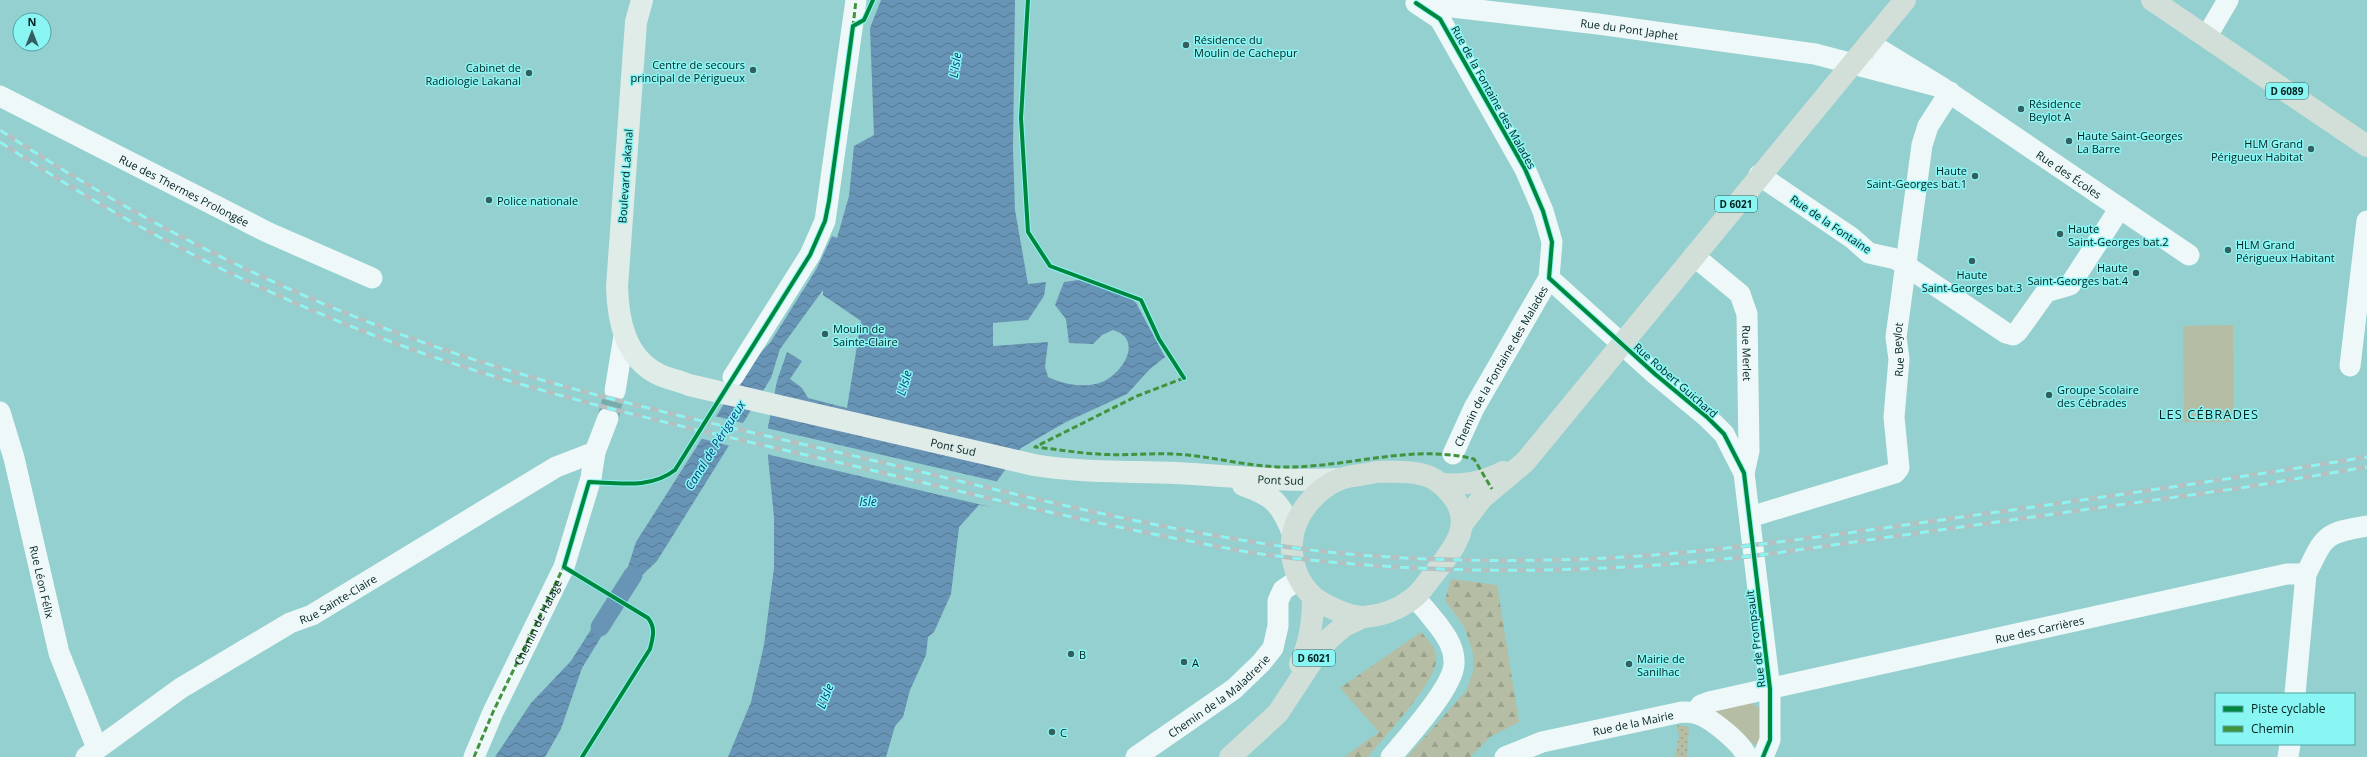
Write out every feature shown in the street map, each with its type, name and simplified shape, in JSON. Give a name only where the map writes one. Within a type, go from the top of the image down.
[{"type":"main road","name":"D 6021","points":[[1463,523],[1482,498],[1524,462],[1759,175],[1905,0]]},
{"type":"main road","name":"D 6089","points":[[2152,0],[2367,146]]},
{"type":"main road","name":"Boulevard Lakanal","points":[[638,5],[617,287],[618,314],[624,336],[647,367],[659,375],[689,385]]},
{"type":"main road","name":"Pont Sud","points":[[689,385],[1034,466],[1092,472],[1176,473],[1288,481],[1340,479]]},
{"type":"main road","name":"D 6021","points":[[1442,484],[1457,485],[1485,480],[1524,462]]},
{"type":"main road","points":[[1376,472],[1412,472],[1430,477],[1442,484],[1456,501],[1463,523],[1452,551],[1414,598],[1396,609],[1363,617],[1335,610],[1312,597],[1298,580],[1291,546],[1292,531],[1302,511],[1313,497],[1340,479],[1376,472]]},
{"type":"main road","name":"Pont Sud","points":[[1221,477],[1269,495],[1277,501],[1292,531]]},
{"type":"main road","name":"D 6021","points":[[1278,713],[1308,646],[1312,630],[1312,597]]},
{"type":"main road","name":"D 6021","points":[[1230,757],[1278,713],[1320,649],[1331,637],[1344,626],[1363,617]]},
{"type":"street","points":[[733,377],[810,255],[825,221],[856,0]]},
{"type":"street","points":[[2207,36],[2228,0]]},
{"type":"street","name":"Rue du Pont Japhet","points":[[1411,1],[1477,5],[1815,54],[1852,64]]},
{"type":"street","name":"Rue de la Fontaine des Malades","points":[[1411,1],[1440,19],[1525,169],[1543,211],[1552,242],[1549,278]]},
{"type":"street","points":[[1869,43],[1945,90]]},
{"type":"street","points":[[1852,64],[1945,90]]},
{"type":"street","name":"Rue des Écoles","points":[[1945,90],[2189,254]]},
{"type":"street","name":"Rue Beylot","points":[[1750,517],[1895,473],[1899,468],[1894,417],[1899,359],[1896,337],[1907,265],[1922,145],[1928,126],[1945,90]]},
{"type":"street","name":"Rue des Thermes Prolongée","points":[[0,96],[267,232],[372,278]]},
{"type":"street","name":"Rue de la Fontaine","points":[[1759,175],[1852,238],[1870,253],[1896,259],[1907,265],[2006,333],[2012,334],[2018,332],[2046,292],[2070,285],[2120,208]]},
{"type":"street","points":[[2350,366],[2367,221]]},
{"type":"street","name":"Rue Merlet","points":[[1694,256],[1740,294],[1747,314],[1749,451],[1744,473]]},
{"type":"street","points":[[1549,278],[1621,344]]},
{"type":"street","name":"Chemin de la Fontaine des Malades","points":[[1453,454],[1474,408],[1549,278]]},
{"type":"street","name":"Boulevard Lakanal","points":[[615,391],[624,336]]},
{"type":"street","name":"Rue Robert Guichard","points":[[1621,344],[1708,418],[1724,434],[1744,473],[1750,517]]},
{"type":"street","name":"Rue Léon Félix","points":[[0,412],[14,458],[59,653],[92,752]]},
{"type":"street","points":[[596,452],[608,418]]},
{"type":"street","name":"Rue Sainte-Claire","points":[[92,752],[181,688],[283,627],[312,615],[556,467],[596,452]]},
{"type":"street","name":"Chemin de Halage","points":[[474,757],[496,705],[564,567],[590,482],[596,452]]},
{"type":"street","name":"Rue de Prompsault","points":[[1750,517],[1770,688],[1770,740],[1763,757]]},
{"type":"street","points":[[2295,693],[2306,574],[2325,538],[2333,534],[2367,526]]},
{"type":"street","name":"Rue des Carrières","points":[[1695,713],[1702,705],[1708,702],[2287,574],[2306,574]]},
{"type":"street","name":"Chemin de la Maladrerie","points":[[1136,757],[1234,688],[1262,664],[1273,648],[1278,626],[1278,601],[1283,590],[1298,580]]},
{"type":"street","points":[[1391,757],[1448,684],[1454,665],[1453,650],[1445,635],[1420,602],[1414,598]]},
{"type":"street","name":"Rue de la Mairie","points":[[1505,757],[1542,742],[1584,731],[1675,712],[1695,713],[1727,733],[1745,751],[1747,757]]},
{"type":"street","points":[[2288,757],[2290,745]]},
{"type":"green space","points":[[2233,325],[2234,422],[2184,422],[2183,326]]},
{"type":"green space","points":[[1451,579],[1497,585],[1519,722],[1490,737],[1470,757],[1407,757],[1466,691],[1473,672],[1473,654],[1465,628],[1445,600]]},
{"type":"green space","points":[[1421,632],[1431,644],[1436,655],[1434,668],[1428,680],[1408,709],[1368,757],[1344,757],[1379,732],[1340,688]]},
{"type":"green space","points":[[1748,700],[1763,711],[1761,740],[1757,746],[1712,713],[1717,706]]},
{"type":"green space","points":[[1677,725],[1689,727],[1687,757],[1675,757],[1679,736]]},
{"type":"water","name":"Isle","points":[[881,0],[1015,0],[1013,148],[1015,210],[1028,284],[1046,282],[1044,296],[1028,320],[993,323],[993,346],[1048,342],[1045,367],[1048,377],[1060,382],[1074,385],[1095,384],[1110,378],[1123,364],[1127,356],[1129,348],[1127,341],[1122,334],[1113,330],[1102,335],[1093,344],[1069,343],[1066,319],[1055,305],[1064,282],[1079,280],[1129,296],[1136,303],[1165,357],[1150,369],[1127,394],[1066,422],[1021,448],[997,481],[993,507],[979,505],[959,527],[951,594],[934,632],[928,637],[926,655],[910,690],[903,717],[895,726],[886,757],[728,757],[751,702],[764,645],[774,568],[774,517],[768,457],[768,427],[777,381],[787,352],[802,361],[790,379],[802,388],[808,398],[847,408],[861,321],[823,295],[823,290],[780,349],[771,378],[657,561],[637,580],[625,599],[614,593],[627,570],[636,542],[750,363],[770,343],[817,268],[832,236],[837,238],[849,196],[854,146],[874,135],[870,28]]},
{"type":"water","points":[[609,601],[619,608],[582,668],[561,729],[545,757],[495,757],[531,703],[571,661]]},
{"type":"pier","points":[[715,416],[747,424],[730,446],[699,438]]},
{"type":"pier","points":[[766,428],[999,482],[995,508],[766,454]]},
{"type":"waterway","name":"Canal de Périgueux","points":[[600,627],[633,575]]},
{"type":"tunnel","points":[[608,418],[615,391]]},
{"type":"railway","points":[[0,130],[110,198],[224,258],[282,286],[341,311],[402,335],[463,356],[569,388],[677,415],[1118,517],[1254,542],[1327,552],[1401,558],[1549,560],[1648,555],[1745,546],[1843,534],[2154,490],[2367,457]]},
{"type":"railway","points":[[0,142],[109,209],[165,240],[223,269],[281,297],[340,322],[461,366],[558,395],[704,431],[1055,513],[1137,531],[1261,554],[1391,567],[1457,570],[1587,569],[1718,560],[2240,488],[2367,467]]},
{"type":"marked path","points":[[853,27],[856,0]]},
{"type":"marked path","points":[[1184,378],[1137,396],[1035,447],[1107,455],[1189,455],[1276,467],[1314,466],[1406,455],[1451,455],[1474,459],[1492,489]]},
{"type":"marked path","points":[[474,757],[493,712],[565,564]]},
{"type":"cycle path","points":[[582,757],[650,649],[653,633],[652,625],[648,618],[564,567],[589,482],[634,484],[656,480],[675,470],[810,255],[825,221],[829,201],[853,26],[864,20],[873,0]]},
{"type":"cycle path","points":[[1028,0],[1021,118],[1028,232],[1050,266],[1141,300],[1159,339],[1184,378]]},
{"type":"cycle path","points":[[1416,3],[1440,19],[1525,169],[1543,211],[1552,242],[1549,278],[1655,374],[1708,418],[1724,434],[1744,473],[1770,689],[1770,740],[1763,757]]},
{"type":"place","name":"Résidence du Moulin de Cachepur","points":[[1186,45]]},
{"type":"place","name":"Centre de secours principal de Périgueux","points":[[753,70]]},
{"type":"place","name":"Cabinet de Radiologie Lakanal","points":[[529,73]]},
{"type":"place","name":"Résidence Beylot A","points":[[2021,109]]},
{"type":"place","name":"Haute Saint-Georges La Barre","points":[[2069,141]]},
{"type":"place","name":"HLM Grand Périgueux Habitat","points":[[2311,149]]},
{"type":"place","name":"Haute Saint-Georges bat.1","points":[[1975,176]]},
{"type":"place","name":"Police nationale","points":[[489,200]]},
{"type":"place","name":"Haute Saint-Georges bat.2","points":[[2060,234]]},
{"type":"place","name":"HLM Grand Périgueux Habitant","points":[[2228,250]]},
{"type":"place","name":"Haute Saint-Georges bat.3","points":[[1972,261]]},
{"type":"place","name":"Haute Saint-Georges bat.4","points":[[2136,273]]},
{"type":"place","name":"Moulin de Sainte-Claire","points":[[825,334]]},
{"type":"place","name":"Groupe Scolaire des Cébrades","points":[[2049,395]]},
{"type":"place","name":"B","points":[[1071,654]]},
{"type":"place","name":"A","points":[[1184,662]]},
{"type":"place","name":"Mairie de Sanilhac","points":[[1629,664]]},
{"type":"place","name":"C","points":[[1052,732]]},
{"type":"district","name":"LES CÉBRADES","points":[[2209,414]]},
{"type":"water label","name":"L'Isle","points":[[955,65]]},
{"type":"water label","name":"L'Isle","points":[[904,383]]},
{"type":"water label","name":"L'Isle","points":[[825,696]]}]
